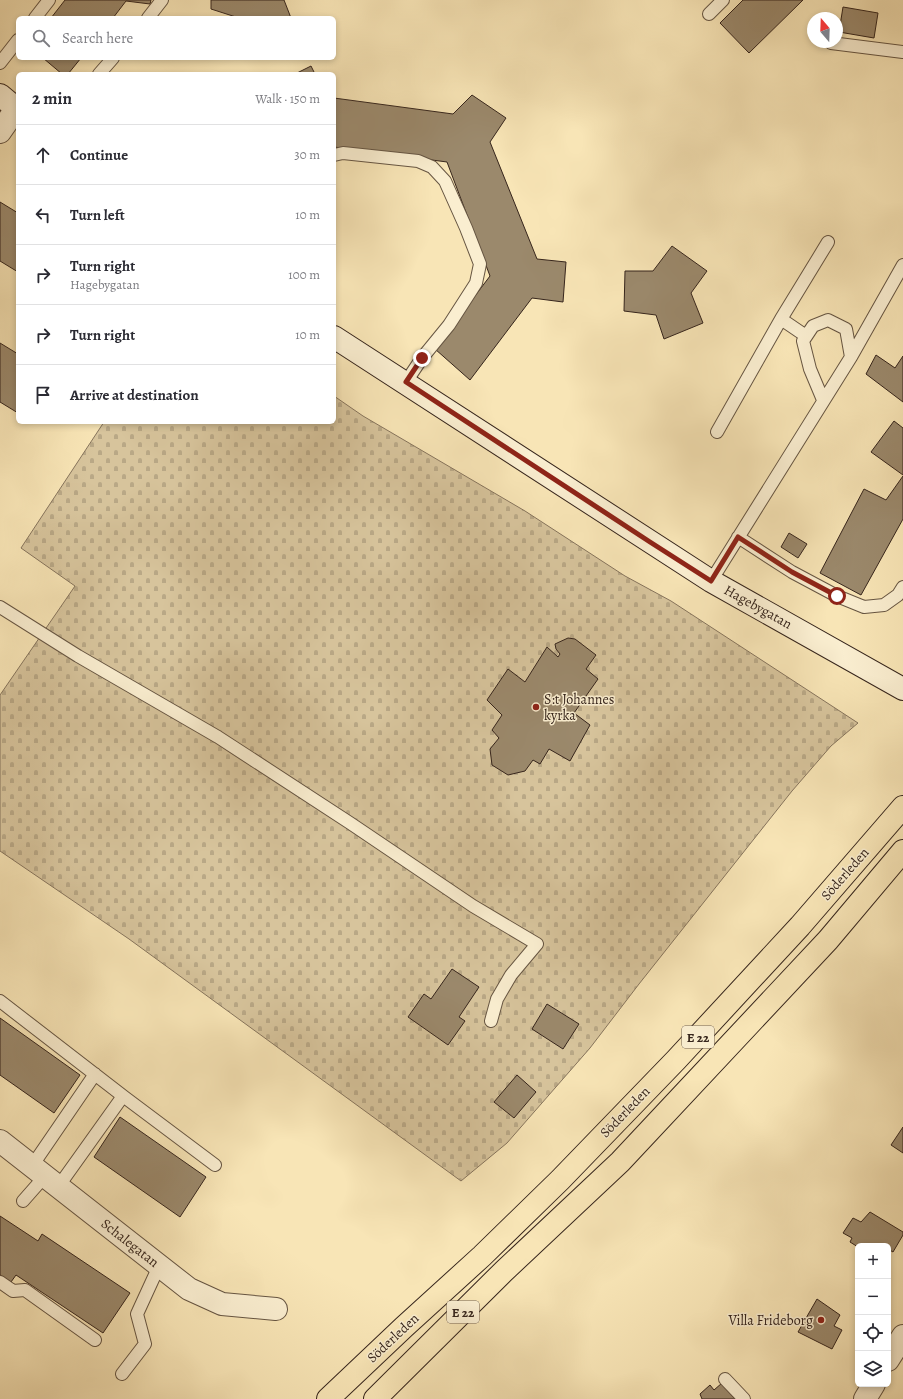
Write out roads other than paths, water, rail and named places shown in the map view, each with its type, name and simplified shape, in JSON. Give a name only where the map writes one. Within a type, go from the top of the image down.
[{"type":"highway","name":"Söderleden","points":[[328,1399],[482,1256],[571,1168],[676,1060],[800,926],[903,806]]},
{"type":"highway","name":"Söderleden","points":[[375,1399],[504,1271],[620,1162],[828,940],[903,851]]},
{"type":"street","points":[[0,132],[11,104]]},
{"type":"street","name":"Hagebygatan","points":[[336,338],[406,382],[711,581],[903,689]]},
{"type":"street","name":"Schalegatan","points":[[0,1141],[189,1289],[222,1304],[276,1309]]},
{"type":"street","points":[[891,1355],[903,1336]]},
{"type":"street","points":[[865,1399],[872,1387]]},
{"type":"lane","points":[[37,16],[49,0]]},
{"type":"lane","points":[[150,16],[162,0]]},
{"type":"lane","points":[[709,14],[723,0]]},
{"type":"lane","points":[[0,63],[16,43]]},
{"type":"lane","points":[[843,44],[903,52]]},
{"type":"lane","points":[[101,72],[111,60]]},
{"type":"lane","points":[[336,155],[343,153],[418,161],[432,167],[445,181],[480,264],[476,283],[449,325],[422,358],[406,382]]},
{"type":"lane","points":[[717,432],[781,319],[828,242]]},
{"type":"lane","points":[[711,581],[851,357],[903,265]]},
{"type":"lane","points":[[781,319],[806,336]]},
{"type":"lane","points":[[823,400],[810,369],[803,341],[806,336],[813,326],[828,320],[846,329],[851,357]]},
{"type":"lane","points":[[738,537],[792,572],[837,596],[864,607],[884,605],[898,595],[903,587]]},
{"type":"lane","points":[[0,607],[78,656],[218,737],[350,823],[473,906],[537,944],[511,975],[497,999],[491,1021]]},
{"type":"lane","points":[[0,1001],[215,1165]]},
{"type":"lane","points":[[45,1176],[95,1074]]},
{"type":"lane","points":[[23,1201],[45,1176],[123,1096]]},
{"type":"lane","points":[[122,1374],[146,1344],[137,1314],[159,1266]]},
{"type":"lane","points":[[0,1282],[13,1291],[25,1290],[95,1340]]},
{"type":"lane","points":[[725,1379],[744,1399]]},
{"type":"place","name":"S:t Johannes kyrka","points":[[536,707]]},
{"type":"place","name":"Villa Frideborg","points":[[821,1320]]}]
